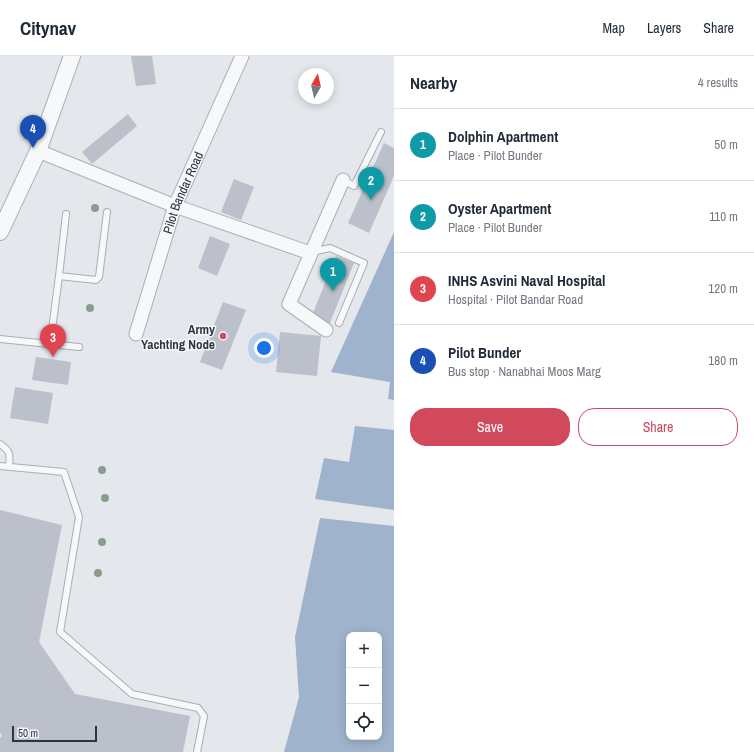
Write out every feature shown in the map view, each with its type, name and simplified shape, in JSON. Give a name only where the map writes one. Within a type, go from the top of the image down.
[{"type":"street","points":[[0,232],[38,151],[72,56]]},
{"type":"street","name":"Pilot Bandar Road","points":[[136,334],[175,206],[240,57]]},
{"type":"street","points":[[38,151],[175,206],[310,253]]},
{"type":"street","points":[[326,330],[289,304],[310,253],[344,180]]},
{"type":"lane","points":[[344,180],[354,186],[381,132]]},
{"type":"lane","points":[[59,276],[96,280],[99,276],[107,212]]},
{"type":"lane","points":[[50,345],[66,214]]},
{"type":"lane","points":[[310,253],[330,248],[364,263],[339,323]]},
{"type":"lane","points":[[0,339],[78,348]]},
{"type":"lane","points":[[0,444],[6,448],[10,454],[9,467]]},
{"type":"lane","points":[[0,466],[64,472],[79,517],[60,632],[132,694],[198,708],[204,716],[197,752]]},
{"type":"water","points":[[394,232],[394,400],[388,399],[390,382],[331,372]]},
{"type":"water","points":[[355,426],[394,430],[394,510],[315,499],[324,458],[349,462]]},
{"type":"water","points":[[320,518],[394,526],[394,752],[284,752],[299,697],[295,637]]},
{"type":"building","points":[[131,56],[152,56],[156,84],[136,86]]},
{"type":"building","points":[[128,114],[137,126],[92,164],[82,152]]},
{"type":"building","points":[[384,143],[394,148],[394,176],[369,233],[348,223]]},
{"type":"building","points":[[234,179],[254,187],[241,220],[221,212]]},
{"type":"building","points":[[210,236],[230,244],[217,276],[198,268]]},
{"type":"building","points":[[336,256],[354,263],[329,325],[311,318]]},
{"type":"building","name":"Army Yachting Node","points":[[223,302],[246,310],[222,370],[200,362]]},
{"type":"building","points":[[280,332],[321,336],[317,376],[276,372]]},
{"type":"building","points":[[36,357],[71,362],[68,385],[32,380]]},
{"type":"building","points":[[15,387],[53,393],[48,424],[10,418]]},
{"type":"building","points":[[0,510],[62,525],[39,642],[75,694],[190,716],[183,752],[0,752],[0,738],[2,736],[0,732]]},
{"type":"place","name":"Pilot Bunder","points":[[33,148]]},
{"type":"place","name":"Oyster Apartment","points":[[371,200]]},
{"type":"place","name":"Dolphin Apartment","points":[[333,291]]},
{"type":"place","name":"Army Yachting Node","points":[[223,336]]},
{"type":"place","name":"INHS Asvini Naval Hospital","points":[[53,357]]}]
